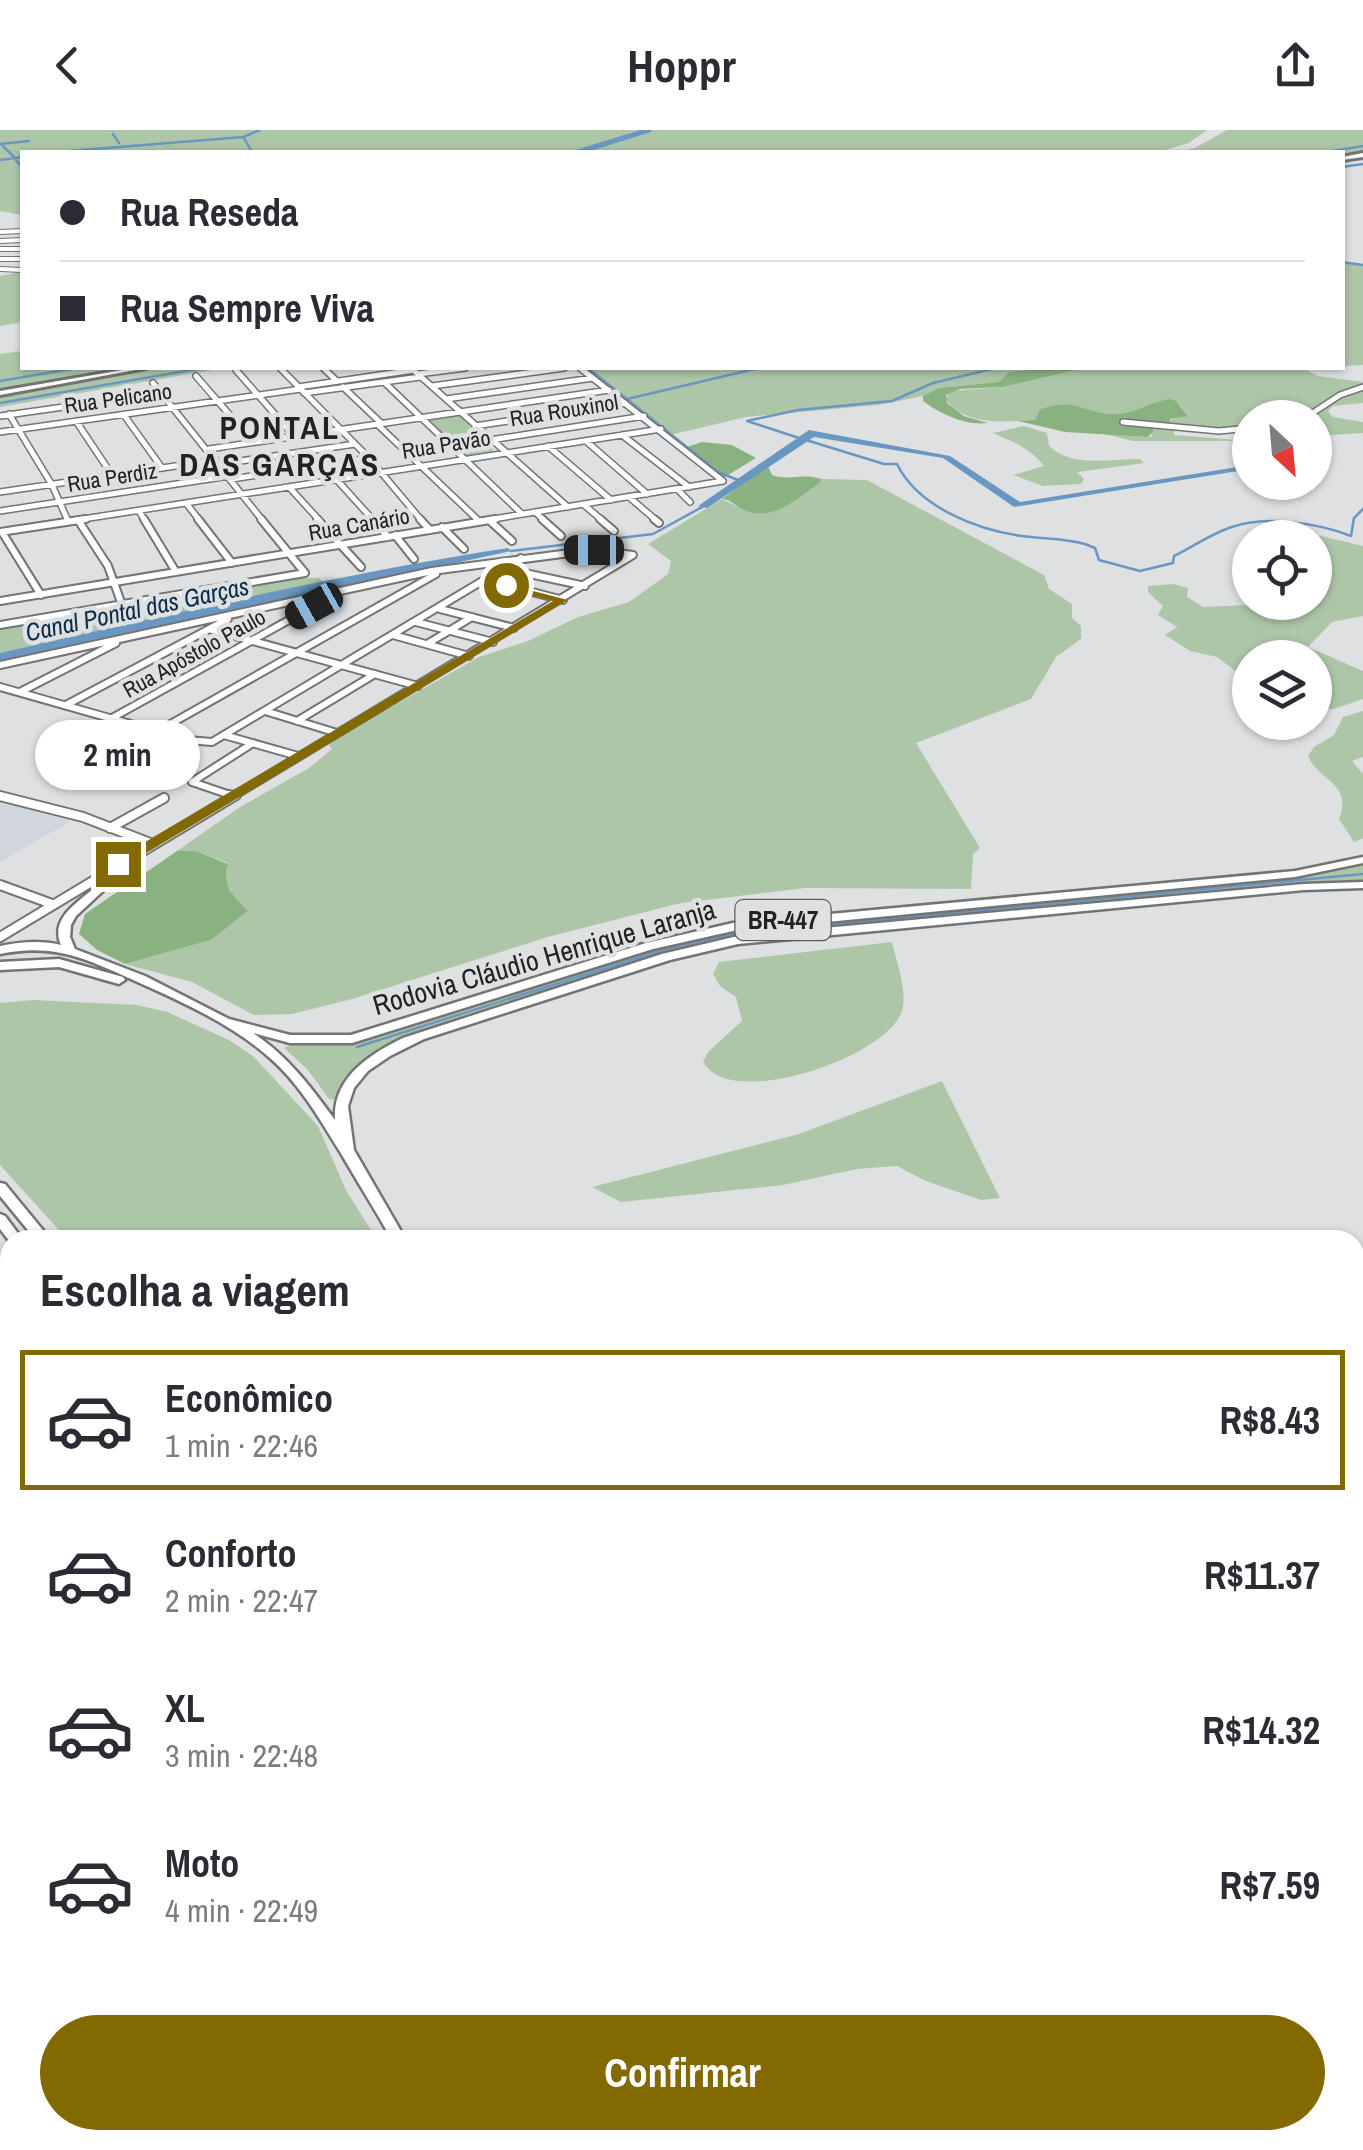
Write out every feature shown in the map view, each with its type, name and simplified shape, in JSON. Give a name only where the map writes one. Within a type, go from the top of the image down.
[{"type":"main road","points":[[0,393],[131,370]]},
{"type":"main road","name":"Rodovia Cláudio Henrique Laranja","points":[[220,1020],[290,1039],[352,1038],[650,946],[733,926],[1295,874],[1363,860]]},
{"type":"main road","points":[[70,951],[62,936],[63,926],[76,908],[113,878],[118,864]]},
{"type":"main road","name":"Rodovia Cláudio Henrique Laranja","points":[[348,1154],[342,1098],[358,1076],[383,1054],[420,1036],[678,954],[795,933],[1304,886],[1363,885]]},
{"type":"main road","name":"BR-447","points":[[0,950],[27,946],[70,951],[177,997],[278,1058],[305,1088],[393,1230]]},
{"type":"main road","name":"BR-447","points":[[0,966],[70,965],[177,997]]},
{"type":"main road","points":[[0,1187],[36,1230]]},
{"type":"street","points":[[236,370],[294,436]]},
{"type":"street","points":[[282,370],[382,472],[430,530]]},
{"type":"street","points":[[325,370],[337,381]]},
{"type":"street","points":[[370,370],[377,376]]},
{"type":"street","points":[[432,386],[549,370]]},
{"type":"street","points":[[583,370],[661,429]]},
{"type":"street","points":[[416,372],[568,507]]},
{"type":"street","name":"Rua Pelicano","points":[[301,390],[337,381],[416,372]]},
{"type":"street","name":"Rua Pelicano","points":[[0,432],[301,390],[343,388],[416,372]]},
{"type":"street","points":[[196,376],[253,442]]},
{"type":"street","points":[[446,399],[593,378]]},
{"type":"street","points":[[384,382],[522,514]]},
{"type":"street","points":[[0,625],[282,580],[305,571],[153,383]]},
{"type":"street","points":[[1332,401],[1340,392],[1363,387]]},
{"type":"street","points":[[343,388],[479,522]]},
{"type":"street","points":[[209,449],[609,390]]},
{"type":"street","points":[[0,416],[162,393]]},
{"type":"street","points":[[475,426],[625,403]]},
{"type":"street","points":[[9,414],[52,484],[68,521]]},
{"type":"street","points":[[124,414],[162,468]]},
{"type":"street","name":"Rua Rouxinol","points":[[490,440],[644,416]]},
{"type":"street","points":[[76,422],[112,475]]},
{"type":"street","points":[[1123,422],[1232,430]]},
{"type":"street","name":"Rua Pavão","points":[[1,532],[661,429]]},
{"type":"street","name":"Rua Canário","points":[[0,602],[723,481],[661,429]]},
{"type":"street","points":[[622,435],[689,487]]},
{"type":"street","points":[[586,440],[646,494]]},
{"type":"street","points":[[0,492],[355,444]]},
{"type":"street","points":[[548,446],[611,500]]},
{"type":"street","name":"Rua Perdiz","points":[[0,511],[368,458]]},
{"type":"street","points":[[336,479],[414,559]]},
{"type":"street","points":[[289,486],[361,567]]},
{"type":"street","points":[[676,489],[690,502]]},
{"type":"street","points":[[629,497],[660,523]]},
{"type":"street","points":[[186,503],[232,563]]},
{"type":"street","points":[[583,504],[614,531]]},
{"type":"street","points":[[139,510],[176,572]]},
{"type":"street","points":[[535,512],[561,536]]},
{"type":"street","points":[[78,520],[114,582],[122,605]]},
{"type":"street","points":[[488,520],[512,541]]},
{"type":"street","points":[[442,528],[464,548]]},
{"type":"street","points":[[1,532],[41,594]]},
{"type":"street","points":[[0,665],[345,589],[519,556],[622,550],[633,557],[0,936]]},
{"type":"street","points":[[0,686],[187,740],[208,742],[440,609],[521,560],[519,556]]},
{"type":"street","points":[[506,569],[585,586]]},
{"type":"street","points":[[158,732],[443,570]]},
{"type":"street","points":[[486,580],[562,600]]},
{"type":"street","name":"Rua Apóstolo Paulo","points":[[112,718],[345,589]]},
{"type":"street","points":[[440,609],[516,628]]},
{"type":"street","points":[[66,705],[239,613]]},
{"type":"street","points":[[427,644],[472,617]]},
{"type":"street","points":[[416,622],[493,642]]},
{"type":"street","points":[[209,629],[418,686]]},
{"type":"street","points":[[394,635],[469,656]]},
{"type":"street","points":[[20,692],[128,637]]},
{"type":"street","points":[[297,721],[376,674]]},
{"type":"street","points":[[264,711],[336,733]]},
{"type":"street","points":[[224,735],[298,756]]},
{"type":"street","points":[[77,759],[128,774],[187,740]]},
{"type":"street","points":[[192,782],[253,743]]},
{"type":"street","points":[[192,782],[233,796]]},
{"type":"street","points":[[0,796],[83,817],[153,844]]},
{"type":"street","points":[[110,828],[164,798]]},
{"type":"street","points":[[0,885],[52,904]]},
{"type":"shaded area","points":[[0,803],[71,821],[0,862]]},
{"type":"green space","points":[[0,130],[1207,130],[1189,143],[1166,150],[20,150],[20,215],[0,211]]},
{"type":"green space","points":[[1227,130],[1363,130],[1363,155],[1345,158],[1345,150],[1186,150]]},
{"type":"green space","points":[[1345,262],[1363,265],[1363,365],[1345,366]]},
{"type":"green space","points":[[20,267],[20,322],[0,326],[0,276],[19,272],[0,272],[0,268]]},
{"type":"green space","points":[[20,351],[20,370],[132,370],[0,393],[0,354]]},
{"type":"green space","points":[[149,370],[213,370],[0,407],[0,396]]},
{"type":"green space","points":[[585,370],[1028,370],[1009,372],[1000,382],[939,388],[923,396],[878,405],[746,417],[670,435]]},
{"type":"green space","points":[[1076,370],[1307,370],[1318,376],[1363,382],[1363,403],[1332,407],[1332,400],[1232,400],[1232,430],[1174,430],[1174,435],[1232,441],[1133,441],[1104,434],[1149,437],[1152,436],[1148,426],[1169,424],[1170,420],[1188,415],[1176,401],[1121,414],[1051,406],[1040,409],[1035,420],[998,421],[963,414],[945,399],[951,391],[1003,387]]},
{"type":"green space","points":[[1076,370],[1003,387],[960,389],[946,395],[947,403],[964,416],[988,423],[954,418],[923,401],[923,396],[939,388],[999,382],[1009,372]]},
{"type":"green space","points":[[1169,399],[1176,401],[1188,416],[1149,427],[1154,430],[1148,437],[1065,432],[1018,421],[1035,420],[1040,409],[1062,404],[1121,414]]},
{"type":"green space","points":[[458,414],[492,451],[465,456],[428,418]]},
{"type":"green space","points":[[1332,416],[1363,422],[1363,433],[1332,435]]},
{"type":"green space","points":[[1024,426],[1047,433],[1049,446],[1069,457],[1092,461],[1140,459],[1144,463],[1077,472],[1084,479],[1081,484],[1043,486],[1013,475],[1044,466],[1039,460],[993,433]]},
{"type":"green space","points":[[702,442],[732,445],[756,458],[723,478],[687,447]]},
{"type":"green space","points":[[768,466],[772,475],[814,477],[821,479],[820,483],[776,511],[766,513],[744,510],[722,499]]},
{"type":"green space","points":[[821,479],[867,480],[1044,575],[1049,589],[1072,604],[1072,618],[1081,626],[1081,639],[1056,657],[1031,699],[916,743],[980,848],[973,854],[971,889],[805,888],[681,903],[551,936],[292,1014],[254,1015],[192,982],[125,964],[211,940],[248,911],[234,897],[224,878],[228,863],[196,851],[177,851],[240,807],[309,768],[332,749],[329,745],[338,737],[479,657],[528,641],[578,617],[629,602],[668,574],[671,561],[648,544],[722,499],[744,510],[811,488]]},
{"type":"green space","points":[[1332,539],[1363,546],[1363,616],[1332,622],[1315,640],[1232,640],[1232,668],[1217,657],[1190,651],[1165,635],[1177,627],[1158,615],[1163,606],[1148,592],[1148,586],[1173,584],[1188,588],[1187,597],[1203,607],[1232,606],[1232,620],[1332,620]]},
{"type":"green space","points":[[297,578],[318,578],[324,582],[0,653],[0,628]]},
{"type":"green space","points":[[1332,657],[1363,671],[1363,699],[1334,709]]},
{"type":"green space","points":[[1363,711],[1363,757],[1352,761],[1363,774],[1363,838],[1354,842],[1339,819],[1342,807],[1338,789],[1308,756],[1314,747],[1332,740],[1343,717]]},
{"type":"green space","points":[[177,851],[196,851],[228,864],[227,884],[248,911],[211,940],[125,964],[97,950],[79,934],[85,914]]},
{"type":"green space","points":[[1363,864],[1363,882],[1316,882],[750,935],[648,958],[403,1039],[388,1046],[335,1100],[329,1099],[308,1070],[284,1048],[291,1044],[343,1044],[377,1037],[642,951],[725,931],[1311,875]]},
{"type":"green space","points":[[892,942],[903,986],[902,1011],[890,1029],[868,1046],[806,1073],[773,1080],[742,1081],[718,1075],[703,1061],[742,1021],[736,997],[720,986],[713,974],[719,962]]},
{"type":"green space","points":[[33,1000],[137,1005],[167,1012],[229,1040],[253,1056],[318,1126],[346,1190],[371,1230],[59,1230],[0,1165],[0,1003]]},
{"type":"green space","points":[[942,1081],[1000,1198],[981,1200],[926,1181],[897,1166],[857,1169],[783,1185],[621,1202],[592,1187],[799,1134]]},
{"type":"water","points":[[809,430],[950,456],[1020,502],[1232,468],[1232,472],[1014,507],[943,458],[814,437],[707,508],[698,506]]},
{"type":"water","points":[[508,548],[511,551],[0,661],[0,653],[190,610]]},
{"type":"waterway","points":[[82,150],[243,137],[260,130]]},
{"type":"waterway","points":[[584,150],[649,130]]},
{"type":"waterway","points":[[113,134],[119,143]]},
{"type":"waterway","points":[[244,138],[251,150]]},
{"type":"waterway","points":[[0,144],[29,141]]},
{"type":"waterway","points":[[3,146],[15,158]]},
{"type":"waterway","points":[[1339,150],[1363,146]]},
{"type":"waterway","points":[[15,158],[20,157]]},
{"type":"waterway","points":[[0,160],[15,158]]},
{"type":"waterway","points":[[15,159],[20,165]]},
{"type":"waterway","points":[[1345,167],[1363,164]]},
{"type":"waterway","points":[[1345,262],[1363,265]]},
{"type":"waterway","points":[[0,381],[65,370]]},
{"type":"waterway","points":[[0,403],[191,370]]},
{"type":"waterway","points":[[590,370],[718,472],[738,480]]},
{"type":"waterway","points":[[627,399],[750,370]]},
{"type":"waterway","points":[[799,438],[747,421],[798,410],[892,401],[933,383],[988,370]]},
{"type":"waterway","points":[[806,440],[884,464],[897,464],[919,493],[968,522],[1005,533],[1085,544],[1095,548],[1099,560],[1140,571],[1173,563],[1174,556],[1246,523],[1292,522],[1351,536],[1354,518],[1363,509]]},
{"type":"waterway","name":"Canal Pontal das Garças","points":[[511,551],[653,534],[704,506]]},
{"type":"waterway","name":"Canal Pontal das Garças","points":[[447,561],[483,554]]},
{"type":"waterway","points":[[357,1047],[666,949],[730,934],[1363,874]]},
{"type":"district","name":"PONTAL DAS GARÇAS","points":[[280,446]]},
{"type":"route","points":[[118,864],[562,600],[506,585]]}]
